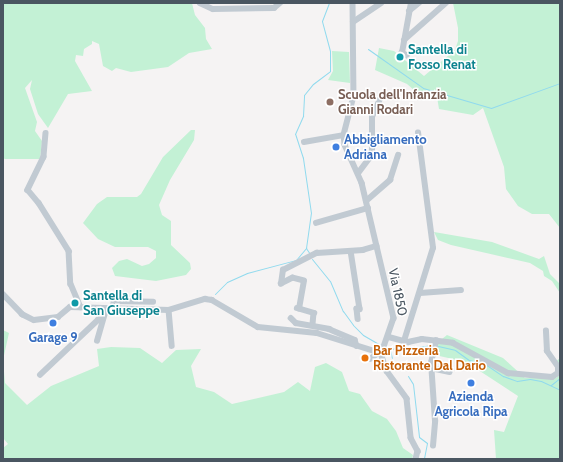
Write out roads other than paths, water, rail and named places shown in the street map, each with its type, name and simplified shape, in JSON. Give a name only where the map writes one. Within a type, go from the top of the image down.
[{"type":"street","points":[[200,3],[213,9],[279,5]]},
{"type":"street","points":[[304,142],[344,135],[354,96],[353,3]]},
{"type":"street","points":[[353,22],[381,3]]},
{"type":"street","points":[[407,56],[402,53],[411,3]]},
{"type":"street","points":[[409,11],[419,3]]},
{"type":"street","points":[[404,40],[446,3]]},
{"type":"street","points":[[359,172],[372,155],[372,117],[380,99]]},
{"type":"street","points":[[46,133],[40,168],[28,190],[39,203],[69,251],[71,284],[81,306]]},
{"type":"street","points":[[404,341],[433,248],[418,133]]},
{"type":"street","name":"Via 1850","points":[[344,135],[345,145],[359,172],[394,318],[388,340],[382,352]]},
{"type":"street","points":[[366,201],[390,180],[398,155]]},
{"type":"street","points":[[316,223],[368,208]]},
{"type":"street","points":[[313,325],[314,313],[297,308],[304,282],[292,278],[281,284],[281,274],[314,255],[351,251],[376,246]]},
{"type":"street","points":[[351,251],[360,309],[357,309],[358,319]]},
{"type":"street","points":[[420,293],[461,290]]},
{"type":"street","points":[[3,294],[22,314],[31,319],[58,317],[68,308],[81,306],[107,309],[169,310],[205,299],[212,300],[258,327],[317,333],[357,346],[382,352]]},
{"type":"street","points":[[40,375],[98,320],[114,301],[153,302]]},
{"type":"street","points":[[97,341],[107,309]]},
{"type":"street","points":[[169,310],[172,346]]},
{"type":"street","points":[[291,318],[296,323],[329,328],[355,340],[357,346]]},
{"type":"street","points":[[388,340],[436,341],[453,343],[511,374],[552,378],[558,373],[558,367],[547,352],[546,331]]},
{"type":"street","points":[[433,446],[435,421],[431,368],[436,341]]},
{"type":"street","points":[[371,359],[382,352]]},
{"type":"street","points":[[382,352],[387,371],[407,399],[411,438],[416,446],[416,459]]},
{"type":"street","points":[[431,368],[450,372]]},
{"type":"waterway","points":[[310,254],[306,248],[311,213],[303,158],[295,134],[303,116],[304,95],[313,84],[330,71],[330,51],[322,21],[329,3]]},
{"type":"waterway","points":[[368,49],[423,88],[491,108],[560,83]]},
{"type":"waterway","points":[[215,294],[227,282],[247,273],[296,260],[306,248]]},
{"type":"waterway","points":[[312,259],[330,281],[343,311],[353,325],[363,335],[382,346]]},
{"type":"waterway","points":[[390,350],[399,346],[409,348],[433,345]]},
{"type":"waterway","points":[[438,346],[455,350],[469,360],[485,364],[503,376],[517,381],[530,379],[541,381],[560,390]]},
{"type":"waterway","points":[[387,348],[390,350],[392,358]]},
{"type":"waterway","points":[[408,376],[413,384],[419,437],[427,443],[424,459]]},
{"type":"waterway","points":[[551,385],[560,378]]},
{"type":"place","name":"Santella di Fosso Renat","points":[[400,57]]},
{"type":"place","name":"Scuola dell'Infanzia Gianni Rodari","points":[[330,102]]},
{"type":"place","name":"Abbigliamento Adriana","points":[[336,147]]},
{"type":"place","name":"Santella di San Giuseppe","points":[[75,303]]},
{"type":"place","name":"Garage 9","points":[[53,323]]},
{"type":"place","name":"Bar Pizzeria Ristorante Dal Dario","points":[[365,358]]},
{"type":"place","name":"Azienda Agricola Ripa","points":[[471,383]]}]
